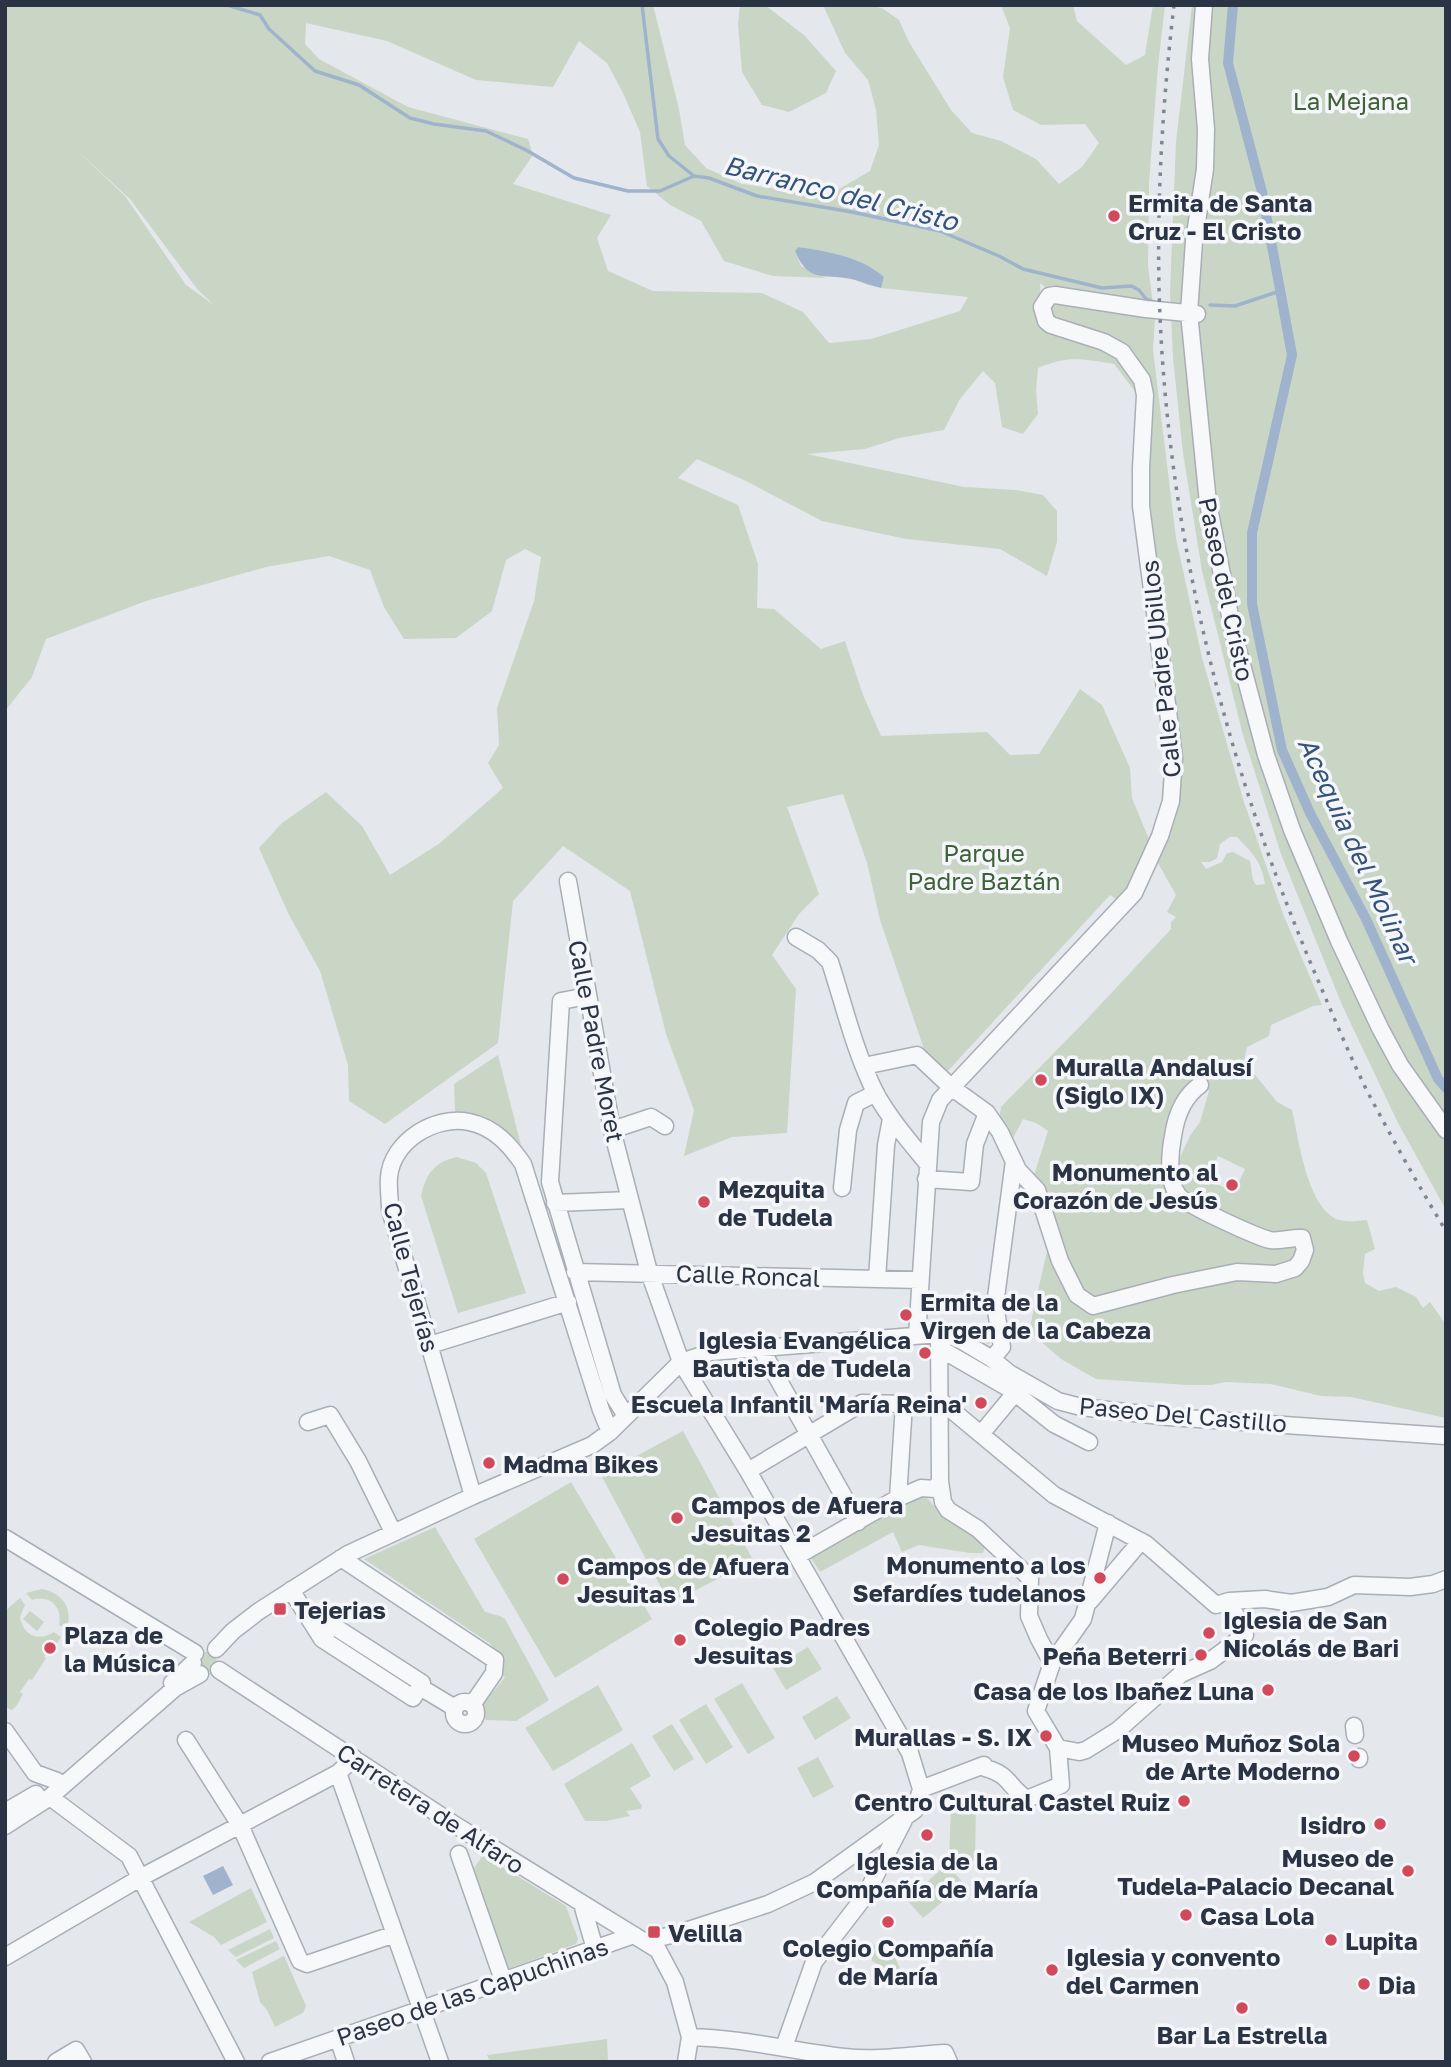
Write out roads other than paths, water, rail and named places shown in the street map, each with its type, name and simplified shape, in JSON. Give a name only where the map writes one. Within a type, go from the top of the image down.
[{"type":"street","name":"Paseo del Cristo","points":[[1204,5],[1200,59],[1206,129],[1205,169],[1194,242],[1193,313],[1202,460],[1209,514],[1233,631],[1266,755],[1292,830],[1339,941],[1400,1065],[1446,1130]]},
{"type":"street","name":"Calle Padre Ubillos","points":[[917,1336],[926,1171],[931,1122],[940,1100],[1134,892],[1160,836],[1171,801],[1174,757],[1141,506],[1140,468],[1145,395],[1142,380],[1122,352],[1104,342],[1051,325],[1046,321],[1042,307],[1049,296],[1055,295],[1193,313]]},
{"type":"street","name":"Calle Padre Moret","points":[[568,881],[612,1130],[649,1272],[681,1362],[748,1471],[910,1754],[921,1789]]},
{"type":"street","points":[[796,937],[818,950],[830,962],[864,1066],[876,1093],[926,1171],[971,1182],[975,1144],[987,1113]]},
{"type":"street","points":[[588,996],[561,1001],[550,1182],[613,1395],[626,1416]]},
{"type":"street","points":[[864,1066],[917,1055],[951,1087],[987,1113],[1017,1170],[1037,1190],[1059,1261],[1077,1295],[1093,1306],[1237,1272],[1276,1274],[1295,1268],[1301,1261],[1305,1250],[1302,1238],[1272,1241],[1191,1205],[1177,1195],[1171,1164],[1174,1127],[1189,1093],[1200,1085]]},
{"type":"street","points":[[842,1188],[848,1130],[856,1103],[876,1093]]},
{"type":"street","points":[[612,1130],[651,1117],[665,1126]]},
{"type":"street","points":[[877,1279],[886,1145],[891,1119]]},
{"type":"street","name":"Calle Tejerías","points":[[473,1496],[390,1210],[388,1176],[396,1153],[415,1135],[442,1122],[468,1122],[484,1127],[508,1142],[523,1164],[610,1432]]},
{"type":"street","points":[[992,1359],[1002,1347],[995,1305],[1014,1161]]},
{"type":"street","points":[[555,1203],[630,1200]]},
{"type":"street","name":"Calle Roncal","points":[[575,1272],[920,1280]]},
{"type":"street","points":[[430,1345],[568,1302]]},
{"type":"street","points":[[216,1649],[233,1631],[341,1558],[393,1532],[592,1445],[610,1432],[681,1362],[711,1352],[917,1336],[939,1341],[1015,1393],[1054,1424],[1089,1442]]},
{"type":"street","name":"Paseo Del Castillo","points":[[939,1341],[957,1338],[992,1359],[1009,1374],[1058,1401],[1102,1411],[1446,1436]]},
{"type":"street","points":[[939,1341],[942,1402],[940,1481],[943,1503],[948,1510],[978,1530],[1030,1578],[1029,1616],[1052,1663]]},
{"type":"street","points":[[760,1347],[858,1522]]},
{"type":"street","points":[[981,1434],[1015,1393]]},
{"type":"street","points":[[942,1402],[1054,1495],[1145,1543],[1216,1605],[1229,1601],[1265,1599],[1291,1603],[1328,1597],[1354,1585],[1410,1587],[1446,1579]]},
{"type":"street","points":[[748,1471],[862,1403],[904,1404],[898,1498]]},
{"type":"street","points":[[308,1422],[330,1415],[358,1461],[393,1532]]},
{"type":"street","points":[[898,1479],[940,1481]]},
{"type":"street","points":[[797,1556],[898,1498],[921,1488],[935,1489],[940,1481]]},
{"type":"street","points":[[1085,1612],[1108,1523]]},
{"type":"street","points":[[5,1538],[196,1663],[212,1675],[219,1670],[222,1657],[211,1646],[202,1647],[196,1663],[166,1695],[50,1797],[5,1826]]},
{"type":"street","points":[[784,2047],[813,1963],[864,1896],[905,1818],[915,1810],[921,1789],[984,1765],[985,1768],[1005,1775],[1020,1795],[1027,1798],[1061,1785],[1058,1748],[1036,1711],[1052,1663],[1085,1612],[1145,1543]]},
{"type":"street","points":[[291,1590],[322,1639],[332,1625],[422,1683],[420,1687],[463,1707],[494,1672],[495,1660],[341,1558]]},
{"type":"street","points":[[1058,1748],[1079,1752],[1118,1730],[1181,1674],[1210,1661],[1245,1635],[1229,1601]]},
{"type":"street","points":[[5,1812],[57,1781],[196,1663]]},
{"type":"street","name":"Carretera de Alfaro","points":[[219,1670],[582,1905],[658,1950],[675,1982],[690,2037]]},
{"type":"street","points":[[5,1731],[35,1773],[57,1781]]},
{"type":"street","points":[[187,1740],[240,1825],[300,1961],[307,1964],[395,1934]]},
{"type":"street","points":[[5,1957],[140,1878],[338,1773],[354,1758]]},
{"type":"street","points":[[21,1803],[33,1784],[35,1773]]},
{"type":"street","points":[[338,1773],[440,2062]]},
{"type":"street","points":[[50,1797],[129,1856],[236,2062]]},
{"type":"street","name":"Paseo de las Capuchinas","points":[[270,2062],[595,1948],[640,1938],[676,1934],[780,1899],[815,1882],[905,1818]]},
{"type":"street","points":[[459,1854],[503,1980]]},
{"type":"street","points":[[582,1905],[595,1948]]},
{"type":"street","points":[[686,2062],[690,2037],[726,2038],[843,2057],[947,2057]]},
{"type":"street","points":[[338,2038],[346,2062]]},
{"type":"street","points":[[56,2062],[76,2050],[83,2062]]},
{"type":"water","points":[[798,247],[832,253],[865,264],[884,277],[881,288],[855,280],[813,273],[800,262],[795,251]]},
{"type":"water","points":[[223,1866],[233,1885],[213,1895],[203,1876]]},
{"type":"waterway","points":[[227,5],[260,15],[269,29],[315,71],[359,85],[410,118],[486,131],[574,178],[628,191],[660,191],[694,176]]},
{"type":"waterway","name":"Barranco del Cristo","points":[[642,5],[658,139],[669,156],[694,176],[709,178],[757,196],[852,212],[940,231],[1023,269],[1102,288],[1131,286],[1139,290],[1146,299],[1154,302]]},
{"type":"waterway","name":"Acequia del Molinar","points":[[1233,5],[1228,63],[1262,192],[1292,355],[1252,533],[1252,604],[1282,750],[1310,813],[1366,919],[1438,1079],[1446,1088]]},
{"type":"waterway","name":"Barranco del Cristo","points":[[1210,305],[1235,306],[1280,291]]},
{"type":"railway","points":[[1174,5],[1162,146],[1159,287],[1173,467],[1206,644],[1229,731],[1286,902],[1367,1091],[1446,1231]]},
{"type":"place","name":"Ermita de Santa Cruz - El Cristo","points":[[1114,216]]},
{"type":"place","name":"Muralla Andalusí (Siglo IX)","points":[[1041,1080]]},
{"type":"place","name":"Monumento al Corazón de Jesús","points":[[1232,1185]]},
{"type":"place","name":"Mezquita de Tudela","points":[[704,1202]]},
{"type":"place","name":"Ermita de la Virgen de la Cabeza","points":[[906,1315]]},
{"type":"place","name":"Iglesia Evangélica Bautista de Tudela","points":[[925,1353]]},
{"type":"place","name":"Escuela Infantil 'María Reina'","points":[[981,1403]]},
{"type":"place","name":"Madma Bikes","points":[[489,1463]]},
{"type":"place","name":"Campos de Afuera Jesuitas 2","points":[[677,1518]]},
{"type":"place","name":"Monumento a los Sefardíes tudelanos","points":[[1100,1578]]},
{"type":"place","name":"Campos de Afuera Jesuitas 1","points":[[563,1579]]},
{"type":"place","name":"Tejerias","points":[[280,1609]]},
{"type":"place","name":"Iglesia de San Nicolás de Bari","points":[[1209,1633]]},
{"type":"place","name":"Colegio Padres Jesuitas","points":[[680,1640]]},
{"type":"place","name":"Plaza de la Música","points":[[50,1648]]},
{"type":"place","name":"Peña Beterri","points":[[1201,1655]]},
{"type":"place","name":"Casa de los Ibañez Luna","points":[[1268,1690]]},
{"type":"place","name":"Murallas - S. IX","points":[[1046,1736]]},
{"type":"place","name":"Museo Muñoz Sola de Arte Moderno","points":[[1354,1756]]},
{"type":"place","name":"Centro Cultural Castel Ruiz","points":[[1184,1801]]},
{"type":"place","name":"Isidro","points":[[1380,1824]]},
{"type":"place","name":"Iglesia de la Compañía de María","points":[[927,1835]]},
{"type":"place","name":"Museo de Tudela-Palacio Decanal","points":[[1408,1871]]},
{"type":"place","name":"Casa Lola","points":[[1186,1915]]},
{"type":"place","name":"Colegio Compañía de María","points":[[888,1922]]},
{"type":"place","name":"Velilla","points":[[654,1932]]},
{"type":"place","name":"Lupita","points":[[1331,1940]]},
{"type":"place","name":"Iglesia y convento del Carmen","points":[[1052,1970]]},
{"type":"place","name":"Dia","points":[[1364,1984]]},
{"type":"place","name":"Bar La Estrella","points":[[1242,2008]]},
{"type":"park label","name":"La Mejana","points":[[1351,100]]},
{"type":"park label","name":"Parque Padre Baztán","points":[[984,866]]}]
